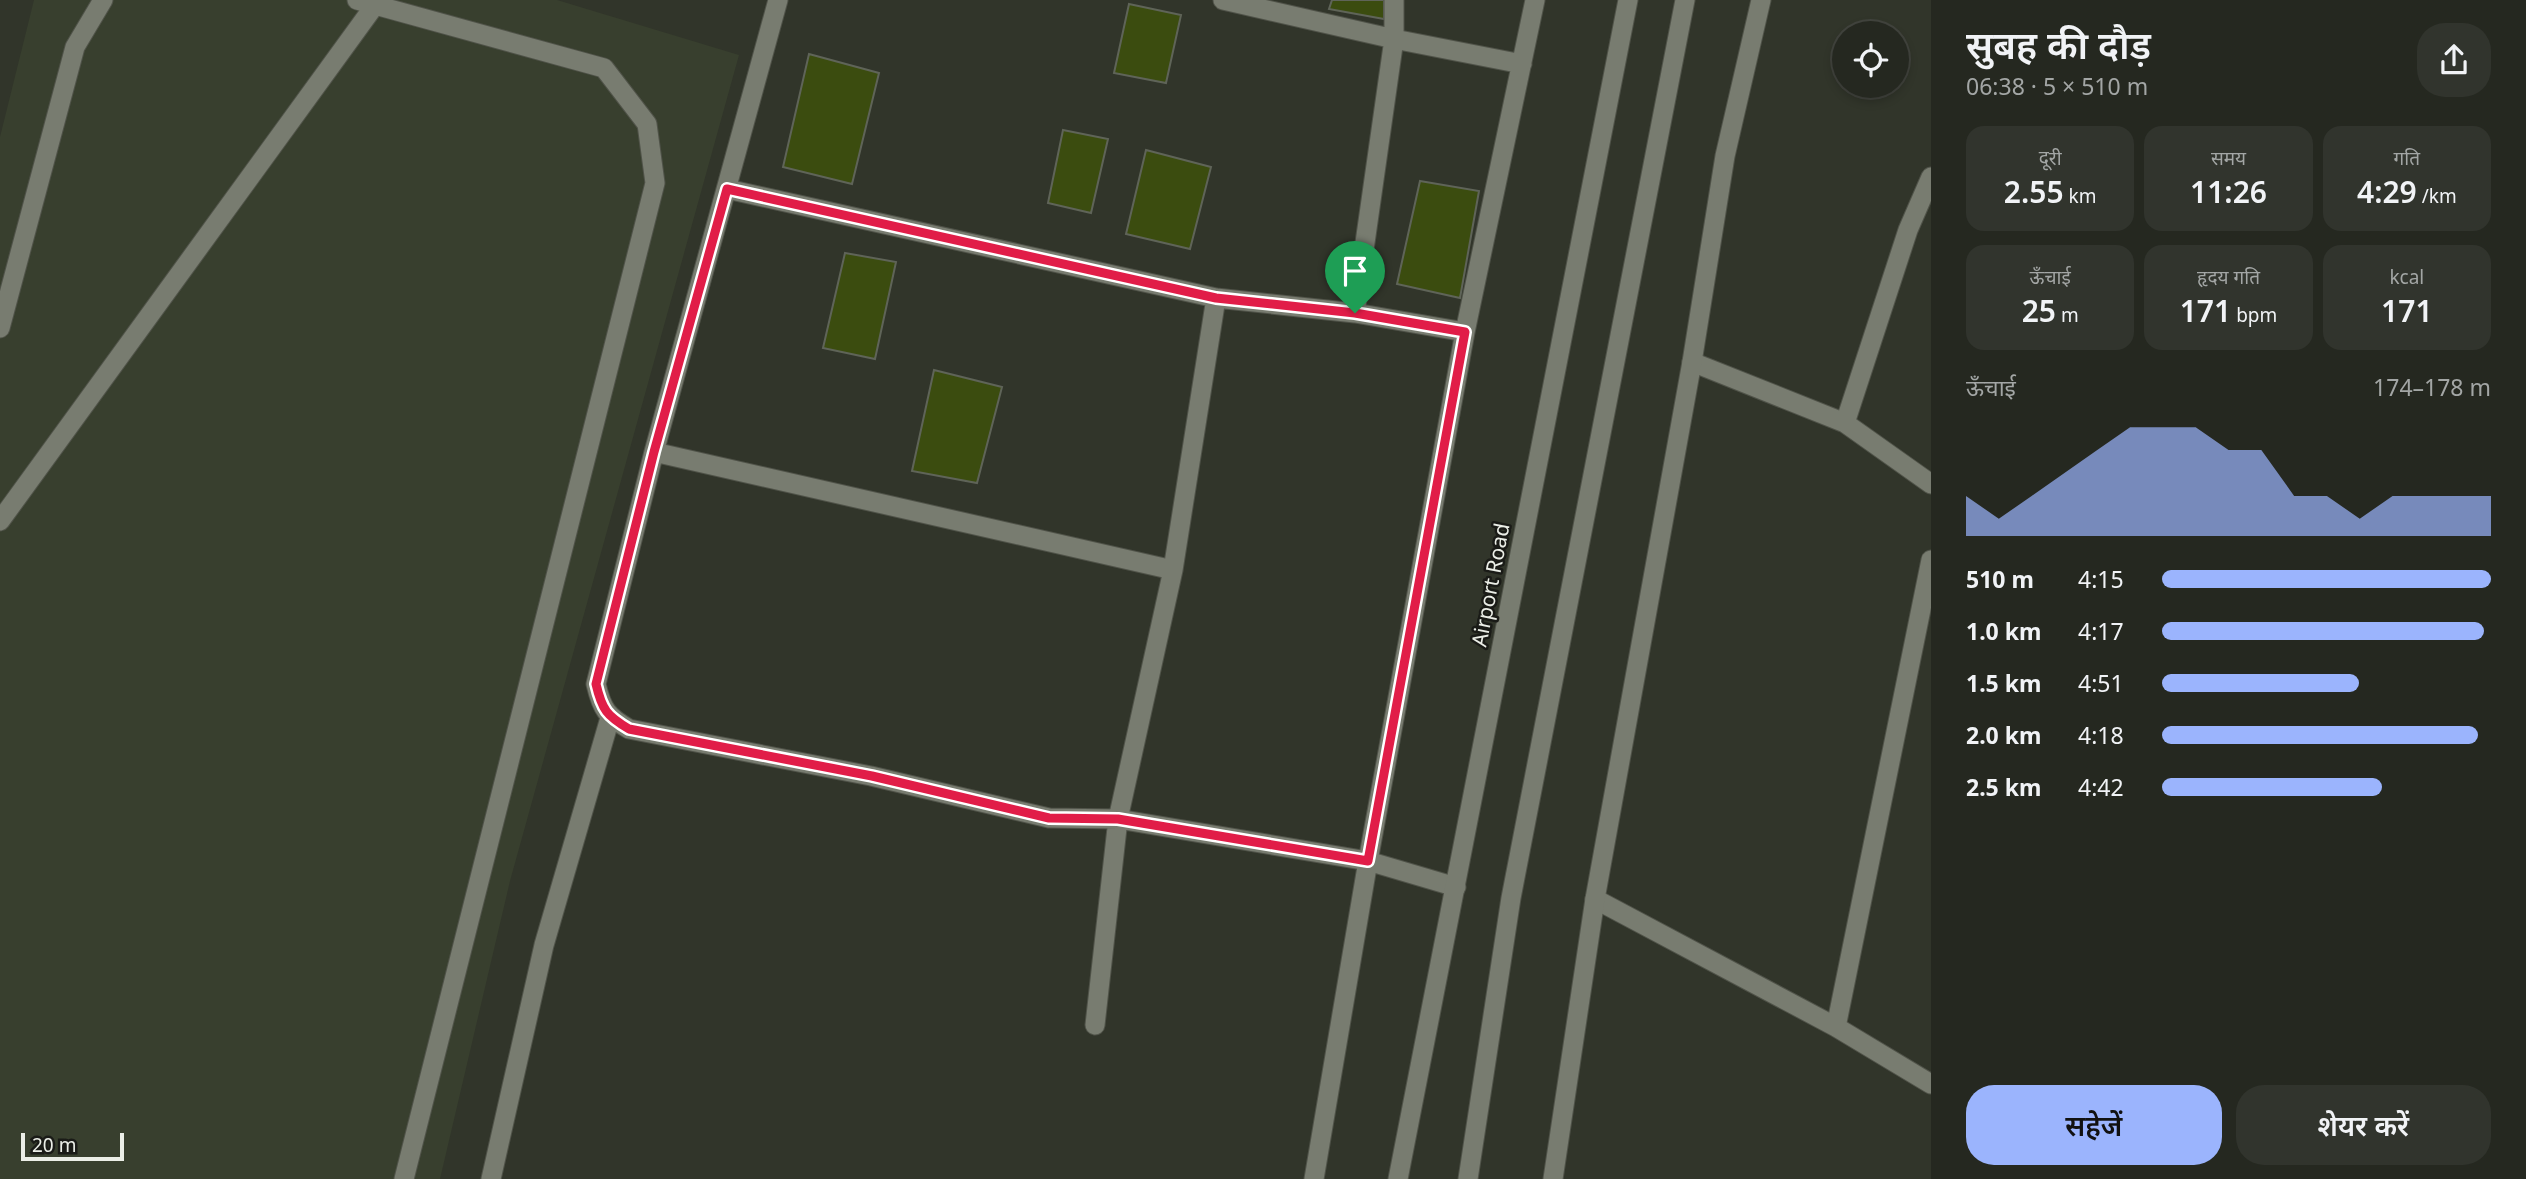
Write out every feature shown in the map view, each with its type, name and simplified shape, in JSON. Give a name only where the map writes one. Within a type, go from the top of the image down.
[{"type":"street","points":[[0,328],[75,47],[103,0]]},
{"type":"street","points":[[778,0],[654,452],[596,684],[600,704],[610,718],[629,729],[872,776],[1049,818],[1118,819],[1368,861],[1456,887]]},
{"type":"street","points":[[1223,0],[1394,39],[1522,64]]},
{"type":"street","points":[[1355,313],[1394,39],[1394,0]]},
{"type":"street","points":[[1314,1179],[1368,861],[1465,332],[1535,0]]},
{"type":"street","name":"Airport Road","points":[[1398,1179],[1628,0]]},
{"type":"street","points":[[1468,1179],[1511,898],[1685,0]]},
{"type":"street","points":[[1553,1179],[1595,899],[1692,362],[1725,156],[1761,0]]},
{"type":"street","points":[[0,521],[366,3],[604,68],[647,124],[655,183],[404,1179]]},
{"type":"street","points":[[1845,423],[1908,230],[1931,177]]},
{"type":"street","points":[[727,189],[1216,298],[1355,313],[1465,332]]},
{"type":"street","points":[[1095,1025],[1118,819],[1173,570],[1216,298]]},
{"type":"street","points":[[1692,362],[1845,423],[1931,484]]},
{"type":"street","points":[[654,452],[1173,570]]},
{"type":"street","points":[[1836,1027],[1931,560]]},
{"type":"street","points":[[491,1179],[544,945],[610,718]]},
{"type":"street","points":[[1595,899],[1836,1027],[1931,1084]]},
{"type":"shaded area","points":[[34,0],[557,0],[739,55],[510,881],[440,1179],[0,1179],[0,137]]},
{"type":"building","points":[[1332,0],[1384,0],[1384,19],[1329,9]]},
{"type":"building","points":[[1129,4],[1181,15],[1166,83],[1114,73]]},
{"type":"building","points":[[809,54],[879,73],[852,184],[783,167]]},
{"type":"building","points":[[1063,130],[1108,139],[1091,213],[1048,203]]},
{"type":"building","points":[[1146,150],[1211,167],[1190,249],[1126,234]]},
{"type":"building","points":[[1420,181],[1479,191],[1460,298],[1397,284]]},
{"type":"building","points":[[845,253],[896,262],[875,359],[823,348]]},
{"type":"building","points":[[934,370],[1002,387],[977,483],[912,471]]},
{"type":"route","points":[[727,189],[1216,298],[1355,313],[1465,332],[1368,861],[1118,819],[1049,818],[872,776],[629,729],[610,718],[600,704],[596,684],[654,452],[727,189]]}]
